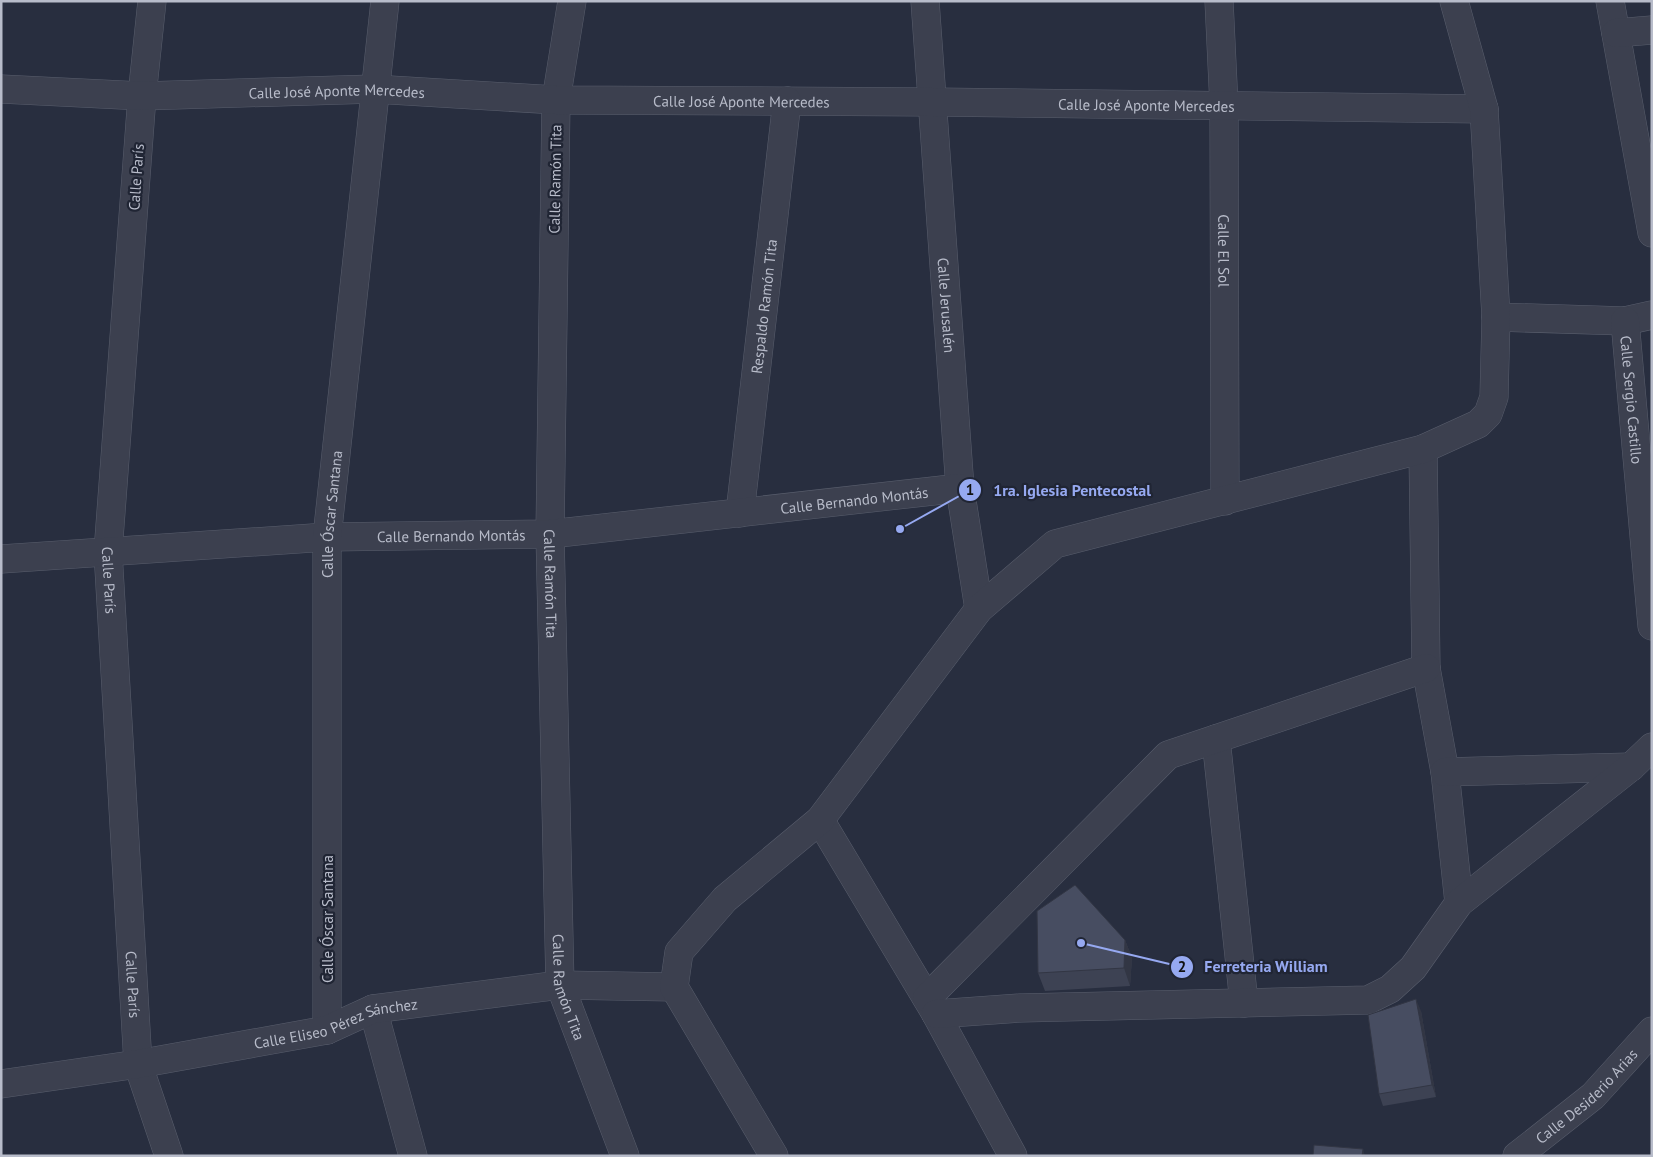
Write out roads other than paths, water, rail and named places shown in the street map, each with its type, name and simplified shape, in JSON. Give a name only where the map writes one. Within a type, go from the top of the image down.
[{"type":"street","name":"Calle París","points":[[152,1],[142,96],[108,552],[138,1064],[169,1156]]},
{"type":"street","name":"Calle Óscar Santana","points":[[327,1030],[327,537],[385,1]]},
{"type":"street","name":"Calle Ramón Tita","points":[[572,1],[556,100],[550,534],[560,985],[625,1156]]},
{"type":"street","name":"Calle Jerusalén","points":[[925,1],[934,102],[960,488],[979,609]]},
{"type":"street","name":"Calle El Sol","points":[[1219,1],[1224,106],[1225,500]]},
{"type":"street","points":[[774,1156],[674,987],[679,952],[719,906],[820,820],[979,609],[1055,544],[1423,449],[1478,424],[1488,414],[1494,397],[1496,317],[1484,109],[1454,1]]},
{"type":"street","points":[[1610,1],[1652,233]]},
{"type":"street","points":[[1616,33],[1652,30]]},
{"type":"street","name":"Calle José Aponte Mercedes","points":[[1,89],[142,96],[374,89],[556,100],[934,102],[1484,109]]},
{"type":"street","name":"Respaldo Ramón Tita","points":[[740,512],[787,101]]},
{"type":"street","points":[[1496,317],[1625,321],[1652,315]]},
{"type":"street","name":"Calle Sergio Castillo","points":[[1625,321],[1652,626]]},
{"type":"street","points":[[1423,449],[1426,668],[1445,772],[1459,903]]},
{"type":"street","name":"Calle Bernando Montás","points":[[1,559],[327,537],[550,534],[960,488]]},
{"type":"street","points":[[931,1006],[1168,755],[1426,668]]},
{"type":"street","points":[[1216,739],[1244,1003]]},
{"type":"street","points":[[931,1006],[1020,1008],[1368,1000],[1390,989],[1413,968],[1459,903],[1631,767],[1652,747]]},
{"type":"street","points":[[1445,772],[1631,767]]},
{"type":"street","points":[[820,820],[931,1006],[1014,1156]]},
{"type":"street","name":"Calle Eliseo Pérez Sánchez","points":[[1,1084],[138,1064],[327,1030],[373,1009],[560,985],[674,987]]},
{"type":"street","points":[[373,1009],[413,1156]]},
{"type":"street","name":"Calle Desiderio Arias","points":[[1517,1156],[1593,1096],[1652,1031]]},
{"type":"place","name":"1ra. Iglesia Pentecostal","points":[[900,529]]},
{"type":"place","name":"Ferreteria William","points":[[1081,943]]}]
